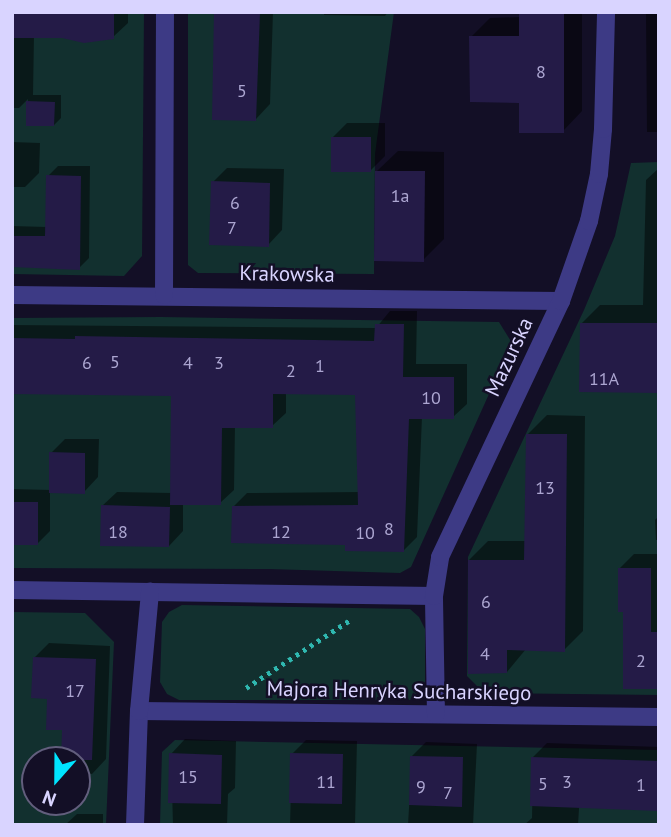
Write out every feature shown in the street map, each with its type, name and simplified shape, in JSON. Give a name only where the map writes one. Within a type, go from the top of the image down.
[{"type":"street","points":[[164,295],[165,12]]},
{"type":"street","name":"Mazurska","points":[[436,714],[434,596],[440,557],[561,301],[589,221],[599,174],[605,89],[606,12]]},
{"type":"street","name":"Krakowska","points":[[12,295],[561,301]]},
{"type":"street","points":[[12,590],[434,596]]},
{"type":"street","points":[[135,825],[139,711],[150,592]]},
{"type":"street","name":"Majora Henryka Sucharskiego","points":[[139,711],[659,717]]},
{"type":"path","points":[[242,691],[352,618]]},
{"type":"green space","points":[[12,12],[144,12],[142,256],[124,276],[12,274]]},
{"type":"green space","points":[[188,12],[394,12],[375,154],[374,274],[198,273],[188,265]]},
{"type":"green space","points":[[659,162],[659,695],[484,693],[467,676],[468,557],[584,310],[615,236],[631,163]]},
{"type":"green space","points":[[161,317],[499,322],[512,343],[411,567],[400,573],[269,569],[12,568],[12,318]]},
{"type":"green space","points":[[182,605],[410,609],[419,617],[425,629],[425,684],[410,700],[179,700],[167,694],[160,682],[162,622],[169,612]]},
{"type":"green space","points":[[12,612],[85,613],[114,642],[106,825],[12,825]]},
{"type":"green space","points":[[175,740],[659,750],[659,825],[160,825],[162,752]]},
{"type":"building","points":[[114,12],[114,39],[84,43],[62,38],[12,38],[12,13]]},
{"type":"building","points":[[214,12],[260,12],[256,121],[212,120]]},
{"type":"building","points":[[519,12],[564,12],[564,133],[519,133],[519,103],[470,102],[469,36],[519,36]]},
{"type":"building","points":[[26,101],[55,102],[54,126],[26,126]]},
{"type":"building","points":[[331,137],[371,137],[371,172],[331,172]]},
{"type":"building","points":[[375,171],[425,171],[424,262],[374,261]]},
{"type":"building","points":[[46,175],[81,176],[80,270],[12,267],[12,236],[45,236]]},
{"type":"building","points":[[211,181],[270,183],[269,247],[209,245]]},
{"type":"building","points":[[580,323],[659,323],[659,393],[579,392]]},
{"type":"building","points":[[375,324],[404,324],[403,377],[454,377],[454,419],[409,419],[404,552],[345,551],[345,545],[231,543],[232,506],[358,505],[355,395],[273,394],[273,428],[222,428],[221,505],[170,505],[171,396],[12,394],[12,338],[75,339],[75,336],[374,341]]},
{"type":"building","points":[[526,434],[567,434],[565,652],[507,650],[507,673],[468,674],[468,560],[524,560]]},
{"type":"building","points":[[49,452],[85,453],[85,494],[49,493]]},
{"type":"building","points":[[12,502],[38,502],[38,545],[12,545]]},
{"type":"building","points":[[101,505],[170,507],[169,547],[100,546]]},
{"type":"building","points":[[618,568],[651,568],[651,632],[659,632],[659,689],[623,689],[623,612],[618,612]]},
{"type":"building","points":[[33,657],[96,659],[92,760],[91,746],[61,746],[62,730],[46,730],[47,699],[31,698]]},
{"type":"building","points":[[169,753],[222,755],[221,804],[168,803]]},
{"type":"building","points":[[290,753],[343,754],[342,804],[289,803]]},
{"type":"building","points":[[410,756],[463,757],[462,807],[409,805]]},
{"type":"building","points":[[531,757],[659,761],[659,811],[530,806]]}]
